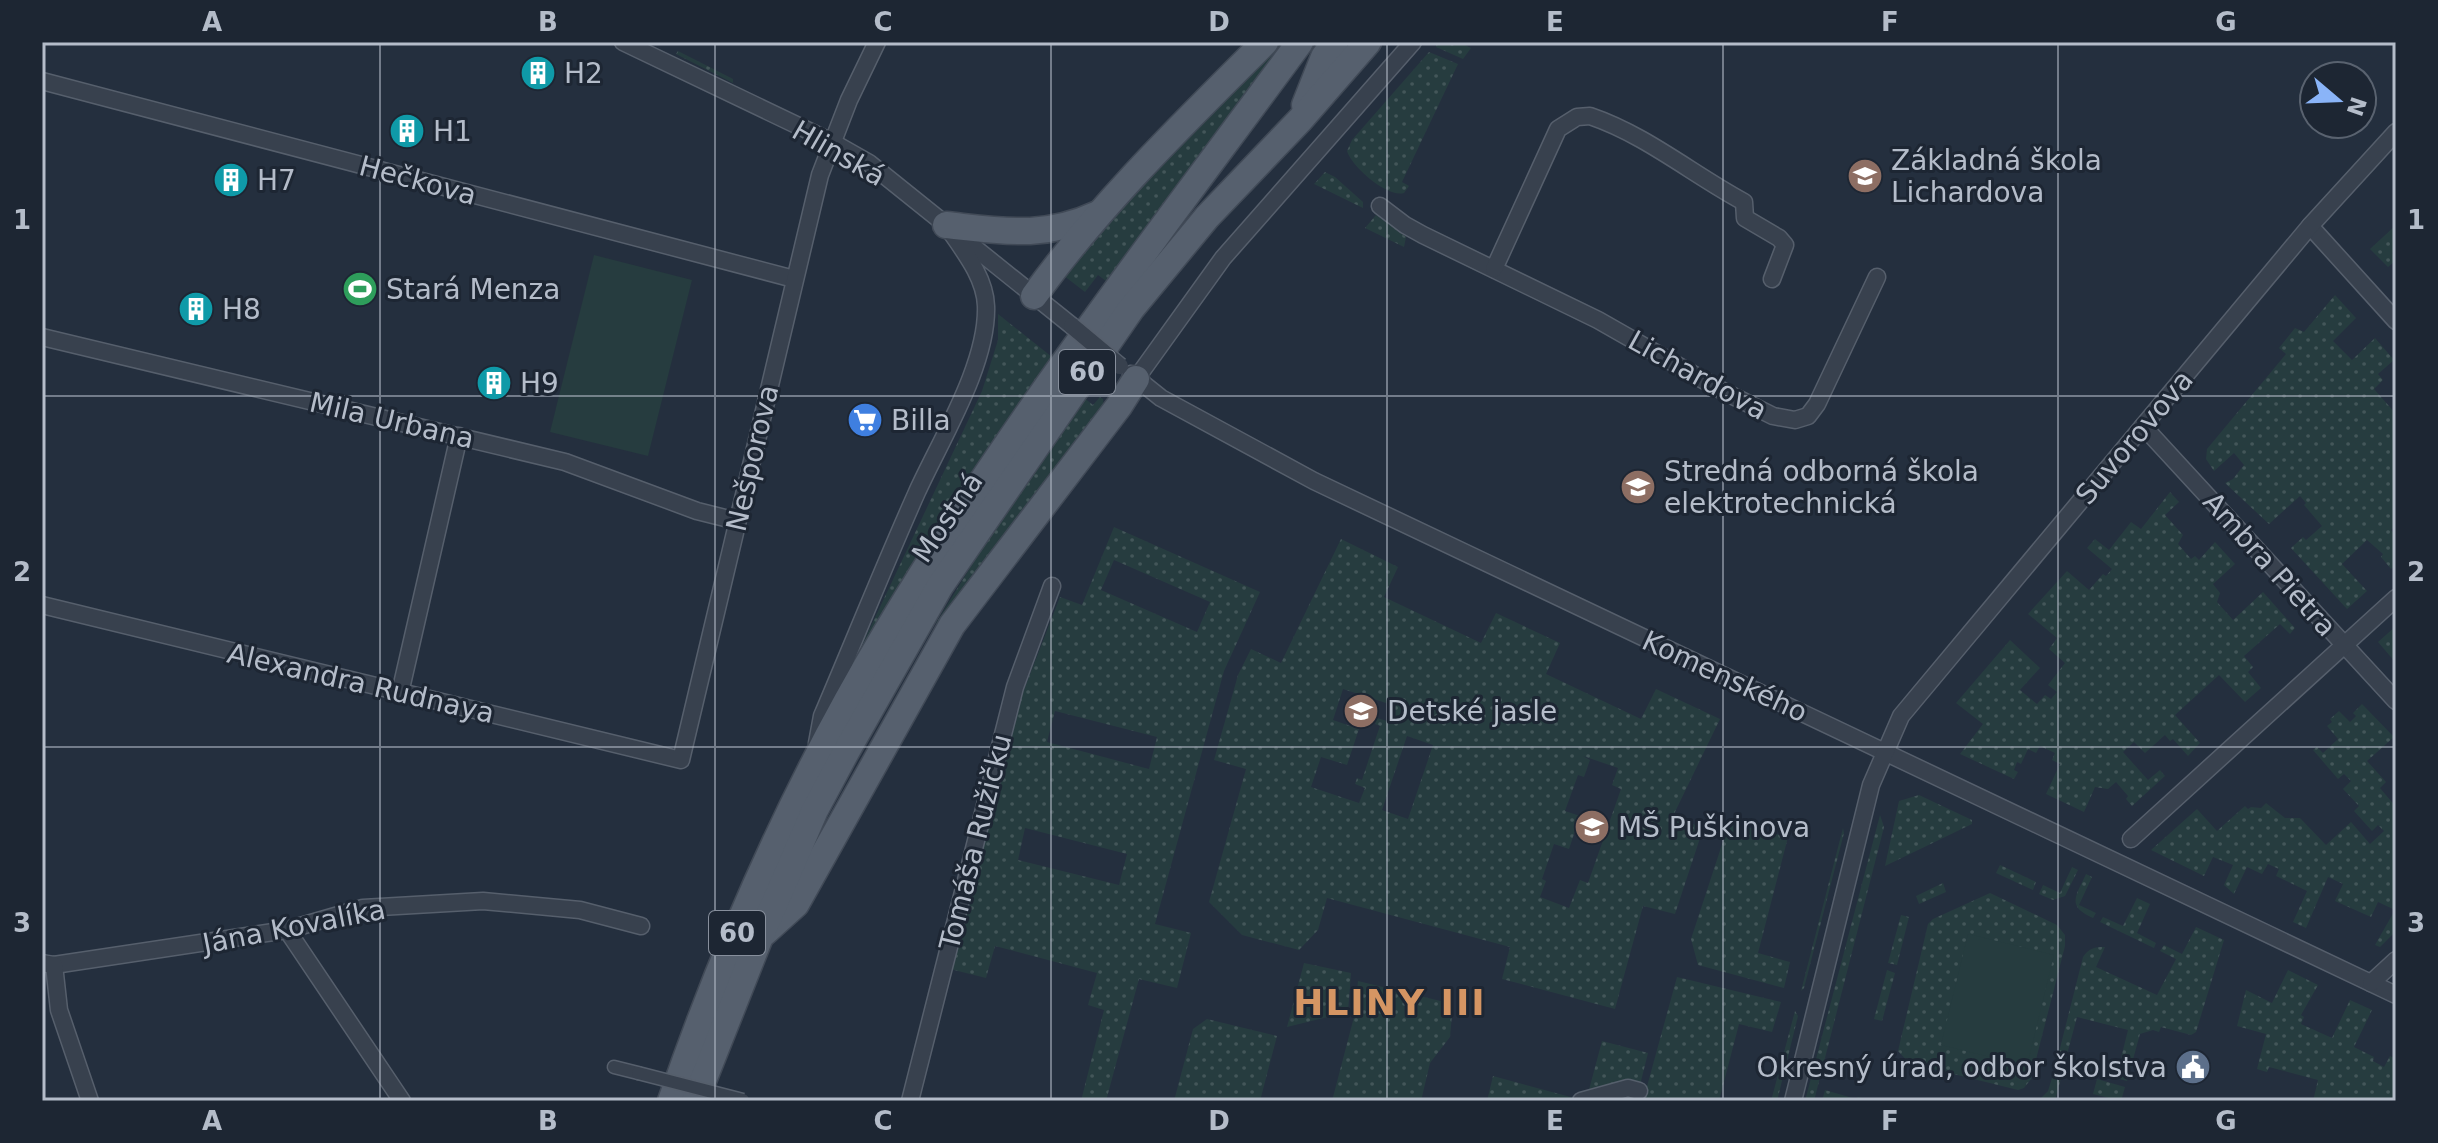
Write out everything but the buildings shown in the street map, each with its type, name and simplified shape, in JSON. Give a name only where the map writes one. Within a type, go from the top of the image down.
[{"type":"main road","points":[[1034,296],[1101,212],[1171,135],[1265,42]]},
{"type":"main road","name":"Mostná","points":[[671,1101],[721,970],[768,860],[812,769],[884,636],[961,514],[1115,295],[1300,42]]},
{"type":"main road","points":[[1300,120],[1324,57],[1335,42]]},
{"type":"main road","name":"Mostná","points":[[695,1101],[804,834],[904,647],[964,549],[1131,309],[1207,217],[1300,120],[1368,42]]},
{"type":"main road","points":[[946,225],[1031,233],[1071,226],[1101,212]]},
{"type":"main road","points":[[760,937],[796,904],[952,625],[1119,406],[1128,372]]},
{"type":"street","name":"Hlinská","points":[[623,42],[832,142],[869,163],[1072,326]]},
{"type":"street","name":"Nešporova","points":[[679,768],[818,179],[877,42]]},
{"type":"street","points":[[1128,372],[1223,258],[1413,42]]},
{"type":"street","name":"Hečkova","points":[[42,81],[794,279]]},
{"type":"street","points":[[1494,269],[1558,129],[1577,117],[1590,116],[1678,160],[1706,182],[1744,202],[1742,211],[1745,218],[1779,238],[1785,245],[1772,279]]},
{"type":"street","name":"Suvorovova","points":[[1793,1101],[1871,785],[1901,716],[2310,226],[2396,132]]},
{"type":"street","name":"Lichardova","points":[[1380,206],[1405,225],[1598,320],[1719,389],[1773,416],[1795,420],[1808,416],[1817,404],[1877,277]]},
{"type":"street","points":[[812,769],[822,716],[916,494],[973,371],[984,332],[985,294],[966,254],[946,225]]},
{"type":"street","points":[[2310,226],[2396,321]]},
{"type":"street","name":"Komenského","points":[[1072,326],[1174,406],[1314,481],[2396,995]]},
{"type":"street","name":"Mila Urbana","points":[[42,337],[565,462],[697,511],[737,521]]},
{"type":"street","name":"Ambra Pietra","points":[[2143,426],[2396,701]]},
{"type":"street","points":[[400,693],[459,436]]},
{"type":"street","name":"Tomáša Ružičku","points":[[910,1101],[1015,687],[1052,586]]},
{"type":"street","points":[[2131,839],[2396,598]]},
{"type":"street","name":"Alexandra Rudnaya","points":[[42,605],[400,693],[679,768]]},
{"type":"street","name":"Jána Kovalíka","points":[[48,964],[287,930],[363,908],[483,901],[580,910],[641,926]]},
{"type":"street","points":[[287,930],[402,1101]]},
{"type":"street","points":[[2371,983],[2396,960]]},
{"type":"street","points":[[48,964],[59,1010],[90,1101]]},
{"type":"street","points":[[614,1067],[744,1101]]},
{"type":"street","points":[[1581,1101],[1628,1088],[1639,1091]]},
{"type":"green space","points":[[1278,42],[1285,42],[1110,284],[1098,275],[1085,292],[1059,272]]},
{"type":"green space","points":[[1437,42],[1459,42],[1471,48],[1463,59],[1436,47]]},
{"type":"green space","points":[[678,51],[733,79],[733,83],[676,54]]},
{"type":"green space","points":[[1429,52],[1458,64],[1402,182],[1409,186],[1404,193],[1388,191],[1355,165],[1347,151],[1352,140]]},
{"type":"green space","points":[[1325,172],[1363,202],[1363,208],[1314,184]]},
{"type":"green space","points":[[1376,215],[1406,237],[1404,247],[1365,228]]},
{"type":"green space","points":[[2396,225],[2396,248],[2392,253],[2396,260],[2388,267],[2370,249]]},
{"type":"green space","points":[[594,255],[692,280],[648,456],[550,432]]},
{"type":"green space","points":[[2335,295],[2356,318],[2333,341],[2352,360],[2375,338],[2394,360],[2378,374],[2383,380],[2374,389],[2396,414],[2396,525],[2391,530],[2396,535],[2396,565],[2391,569],[2381,557],[2383,554],[2367,540],[2342,564],[2367,591],[2347,609],[2291,548],[2322,526],[2300,496],[2269,524],[2225,483],[2233,479],[2244,465],[2234,453],[2214,471],[2206,459],[2207,449],[2286,354],[2279,348],[2295,328],[2304,332]]},
{"type":"green space","points":[[998,314],[1052,357],[963,486],[890,601],[857,661],[982,391],[998,340]]},
{"type":"green space","points":[[1083,397],[1093,405],[1100,397],[1104,408],[939,624],[936,623],[986,542]]},
{"type":"green space","points":[[2170,492],[2179,502],[2165,515],[2183,535],[2178,544],[2191,559],[2195,556],[2199,560],[2215,542],[2235,564],[2213,584],[2220,593],[2217,602],[2233,620],[2263,592],[2295,628],[2290,634],[2280,624],[2244,656],[2253,667],[2248,672],[2261,688],[2245,702],[2219,675],[2175,715],[2200,743],[2188,756],[2173,739],[2170,741],[2165,735],[2145,753],[2134,742],[2123,752],[2148,780],[2160,770],[2165,776],[2132,806],[2116,782],[2108,789],[2095,787],[2084,812],[2046,794],[2060,764],[2052,760],[2055,753],[2040,746],[2036,753],[2028,749],[2021,764],[2017,762],[2014,770],[2018,772],[2014,779],[1960,754],[1983,724],[1956,703],[2010,640],[2040,668],[2020,690],[2037,704],[2045,695],[2051,699],[2057,692],[2048,685],[2065,663],[2049,649],[2057,638],[2028,614],[2067,571],[2089,590],[2103,574],[2106,576],[2112,569],[2087,548],[2095,539],[2109,550],[2131,522],[2141,529]]},
{"type":"green space","points":[[1114,527],[1260,592],[1224,671],[1155,924],[1191,933],[1177,988],[1139,979],[1106,1101],[1081,1101],[1104,1010],[1088,1005],[1097,973],[995,946],[986,978],[950,969],[1020,700],[1060,597],[1082,605]],"holes":[[[1114,560],[1210,602],[1197,632],[1101,590]],[[1055,711],[1157,737],[1149,769],[1047,742]],[[1025,828],[1127,854],[1119,885],[1018,860]]]},
{"type":"green space","points":[[1341,539],[1398,567],[1384,597],[1481,643],[1496,613],[1560,643],[1546,674],[1641,719],[1656,689],[1720,719],[1674,814],[1703,829],[1675,914],[1643,906],[1615,1009],[1502,979],[1510,947],[1327,898],[1318,930],[1299,950],[1242,935],[1209,902],[1246,769],[1214,760],[1238,675],[1251,649],[1281,663]],"holes":[[[1343,689],[1392,705],[1387,721],[1377,718],[1375,724],[1380,726],[1362,780],[1357,778],[1355,784],[1365,788],[1359,803],[1311,787],[1321,757],[1347,765],[1359,729],[1333,720]],[[1407,736],[1433,745],[1408,819],[1382,810]],[[1583,756],[1618,768],[1612,785],[1621,789],[1588,883],[1580,880],[1569,908],[1540,897],[1546,881],[1542,879],[1554,844],[1569,849],[1580,816],[1565,811],[1578,775],[1584,777],[1590,760]]]},
{"type":"green space","points":[[2396,626],[2396,663],[2378,642]]},
{"type":"green space","points":[[2362,704],[2394,737],[2367,761],[2386,782],[2380,788],[2396,807],[2396,931],[2380,947],[2375,945],[2395,910],[2378,902],[2371,917],[2335,901],[2343,884],[2328,877],[2306,928],[2293,922],[2307,891],[2276,876],[2279,869],[2268,864],[2262,874],[2247,867],[2234,894],[2224,885],[2233,865],[2213,857],[2204,876],[2151,850],[2197,809],[2217,831],[2245,806],[2248,809],[2261,808],[2266,803],[2285,818],[2300,818],[2326,845],[2351,822],[2370,844],[2384,831],[2378,825],[2372,831],[2354,811],[2359,806],[2343,789],[2351,781],[2344,774],[2338,779],[2313,750],[2317,747],[2323,753],[2338,739],[2327,726],[2332,722],[2330,719],[2339,711],[2350,722],[2356,716],[2353,713]]},
{"type":"green space","points":[[1919,795],[1972,820],[1972,824],[1885,866],[1899,801]]},
{"type":"green space","points":[[1880,815],[1884,827],[1814,1101],[1805,1101]]},
{"type":"green space","points":[[1729,823],[1788,837],[1758,953],[1790,962],[1784,988],[1698,965],[1691,939]]},
{"type":"green space","points":[[1843,828],[1844,833],[1801,991]]},
{"type":"green space","points":[[2000,865],[2036,882],[2033,890],[1996,873]]},
{"type":"green space","points":[[2072,867],[2078,870],[2065,896],[2053,900],[2039,894],[2043,885],[2060,893]]},
{"type":"green space","points":[[2086,874],[2092,877],[2079,905],[2096,913],[2093,918],[2076,905],[2077,894]]},
{"type":"green space","points":[[1943,883],[1946,892],[1919,904],[1916,896]]},
{"type":"green space","points":[[1990,893],[2057,925],[2065,935],[2065,946],[2031,1079],[2018,1090],[1909,1063],[1898,1051],[1928,924]]},
{"type":"green space","points":[[2137,898],[2150,904],[2137,933],[2156,943],[2154,948],[2100,922],[2103,917],[2123,926]]},
{"type":"green space","points":[[1901,915],[1909,917],[1897,965],[1888,963]]},
{"type":"green space","points":[[2196,927],[2224,940],[2196,1032],[2191,1035],[2161,1027],[2159,1032],[2153,1030],[2140,1034],[2127,1081],[2102,1074],[2106,1063],[2119,1066],[2128,1030],[2077,1017],[2065,1062],[2057,1060],[2083,957],[2087,952],[2105,947],[2096,967],[2157,995],[2176,959],[2160,951],[2164,945],[2182,954]]},
{"type":"green space","points":[[1968,934],[2054,955],[2027,1066],[1941,1045]]},
{"type":"green space","points":[[1304,963],[1351,973],[1348,1012],[1287,1027]]},
{"type":"green space","points":[[1887,970],[1895,973],[1882,1021],[1874,1019]]},
{"type":"green space","points":[[2288,970],[2318,985],[2301,1015],[2304,1017],[2301,1024],[2332,1038],[2350,1000],[2372,1010],[2354,1047],[2374,1057],[2373,1061],[2384,1067],[2390,1056],[2396,1059],[2396,1101],[2313,1101],[2318,1080],[2269,1067],[2267,1072],[2257,1069],[2266,1034],[2237,1026],[2246,990],[2272,1003]]},
{"type":"green space","points":[[1677,977],[1781,1002],[1772,1032],[1739,1024],[1719,1101],[1643,1101]]},
{"type":"green space","points":[[1358,981],[1453,1004],[1450,1037],[1430,1063],[1421,1101],[1332,1101],[1355,1013]]},
{"type":"green space","points":[[1795,1011],[1798,1016],[1777,1101],[1771,1101]]},
{"type":"green space","points":[[1207,1019],[1277,1036],[1260,1101],[1174,1101],[1193,1029]]},
{"type":"green space","points":[[1602,1041],[1648,1053],[1636,1101],[1586,1101]]},
{"type":"green space","points":[[2055,1068],[2063,1070],[2055,1101],[2038,1101],[2048,1091]]},
{"type":"green space","points":[[1493,1076],[1578,1099],[1578,1101],[1487,1101]]},
{"type":"green space","points":[[2097,1079],[2125,1087],[2121,1101],[2093,1094]]},
{"type":"green space","points":[[1825,1090],[1856,1099],[1874,1101],[1822,1101]]},
{"type":"place","name":"H2","points":[[538,73]]},
{"type":"place","name":"H1","points":[[407,131]]},
{"type":"place","name":"Základná škola Lichardova","points":[[1865,176]]},
{"type":"place","name":"H7","points":[[231,180]]},
{"type":"place","name":"Stará Menza","points":[[360,289]]},
{"type":"place","name":"H8","points":[[196,309]]},
{"type":"place","name":"H9","points":[[494,383]]},
{"type":"place","name":"Billa","points":[[865,420]]},
{"type":"place","name":"Stredná odborná škola elektrotechnická","points":[[1638,487]]},
{"type":"place","name":"Detské jasle","points":[[1361,711]]},
{"type":"place","name":"MŠ Puškinova","points":[[1592,827]]},
{"type":"place","name":"Okresný úrad, odbor školstva","points":[[2193,1067]]},
{"type":"district","name":"HLINY III","points":[[1390,1002]]}]
